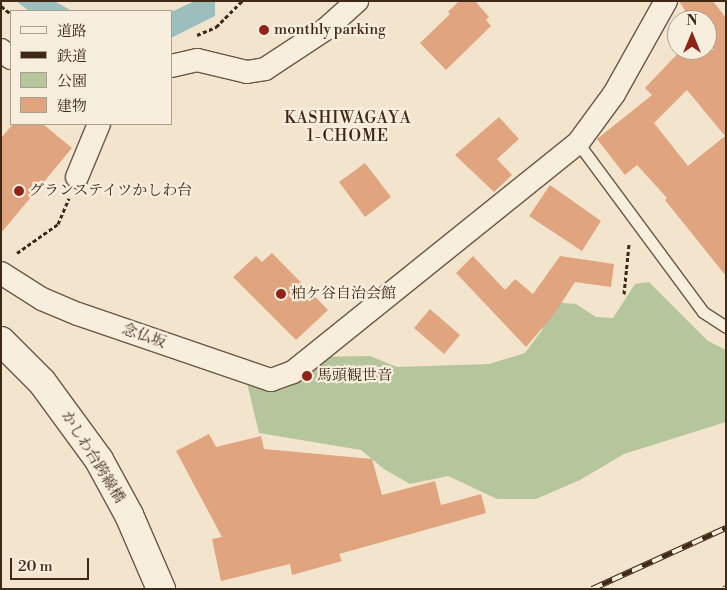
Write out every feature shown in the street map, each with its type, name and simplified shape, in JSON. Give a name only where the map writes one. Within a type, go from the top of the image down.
[{"type":"street","points":[[172,66],[197,60],[247,72],[265,69],[326,29],[357,1]]},
{"type":"street","points":[[578,143],[614,94],[666,1]]},
{"type":"street","points":[[77,177],[100,125]]},
{"type":"street","name":"念仏坂","points":[[6,265],[42,299],[78,314],[271,380],[293,372],[578,143]]},
{"type":"street","name":"かしわ台跨線橋","points":[[1,341],[42,382],[99,460],[129,515],[161,589]]},
{"type":"lane","points":[[578,143],[703,312],[723,324]]},
{"type":"path","points":[[189,39],[216,27],[242,1]]},
{"type":"path","points":[[6,265],[58,224],[77,177]]},
{"type":"path","points":[[624,294],[632,214]]},
{"type":"green space","points":[[649,282],[708,341],[726,350],[726,422],[624,454],[580,480],[536,499],[497,499],[448,476],[410,484],[384,469],[361,450],[259,433],[247,383],[315,357],[370,356],[397,367],[489,364],[525,353],[542,330],[550,302],[576,304],[596,317],[613,318],[635,284]]},
{"type":"water","points":[[16,1],[54,1],[70,10],[28,10]]},
{"type":"water","points":[[195,1],[215,1],[215,16],[172,38],[172,12]]},
{"type":"building","points":[[459,1],[475,1],[489,17],[486,20],[491,26],[446,70],[420,43],[450,14],[448,12]]},
{"type":"building","points":[[679,1],[713,1],[726,18],[726,276],[665,200],[667,198],[637,165],[625,175],[597,139],[652,95],[645,88],[672,60],[717,60],[717,10],[685,10]],"holes":[[[687,90],[725,136],[688,166],[654,123]]]},
{"type":"building","points":[[499,117],[519,139],[497,159],[512,175],[494,192],[455,155]]},
{"type":"building","name":"グランステイツかしわ台","points":[[12,125],[44,125],[72,148],[1,233],[1,138]]},
{"type":"building","points":[[365,163],[391,197],[365,217],[339,182]]},
{"type":"building","points":[[550,185],[601,221],[582,251],[529,216]]},
{"type":"building","name":"柏ケ谷自治会館","points":[[272,253],[328,310],[296,340],[233,277],[256,256],[262,262]]},
{"type":"building","points":[[473,256],[505,290],[515,279],[533,294],[560,256],[614,264],[611,287],[575,282],[555,313],[526,347],[456,273]]},
{"type":"building","points":[[430,309],[460,335],[444,354],[414,328]]},
{"type":"building","points":[[209,434],[216,447],[261,436],[264,449],[372,459],[382,495],[435,481],[441,505],[481,494],[486,513],[339,554],[342,561],[292,575],[290,564],[221,581],[212,539],[222,537],[176,451]]},
{"type":"railway","points":[[592,589],[726,528]]},
{"type":"place","name":"monthly parking","points":[[264,30]]},
{"type":"place","name":"グランステイツかしわ台","points":[[19,191]]},
{"type":"place","name":"柏ケ谷自治会館","points":[[281,294]]},
{"type":"place","name":"馬頭観世音","points":[[307,376]]},
{"type":"district","name":"KASHIWAGAYA 1-CHOME","points":[[348,127]]}]
